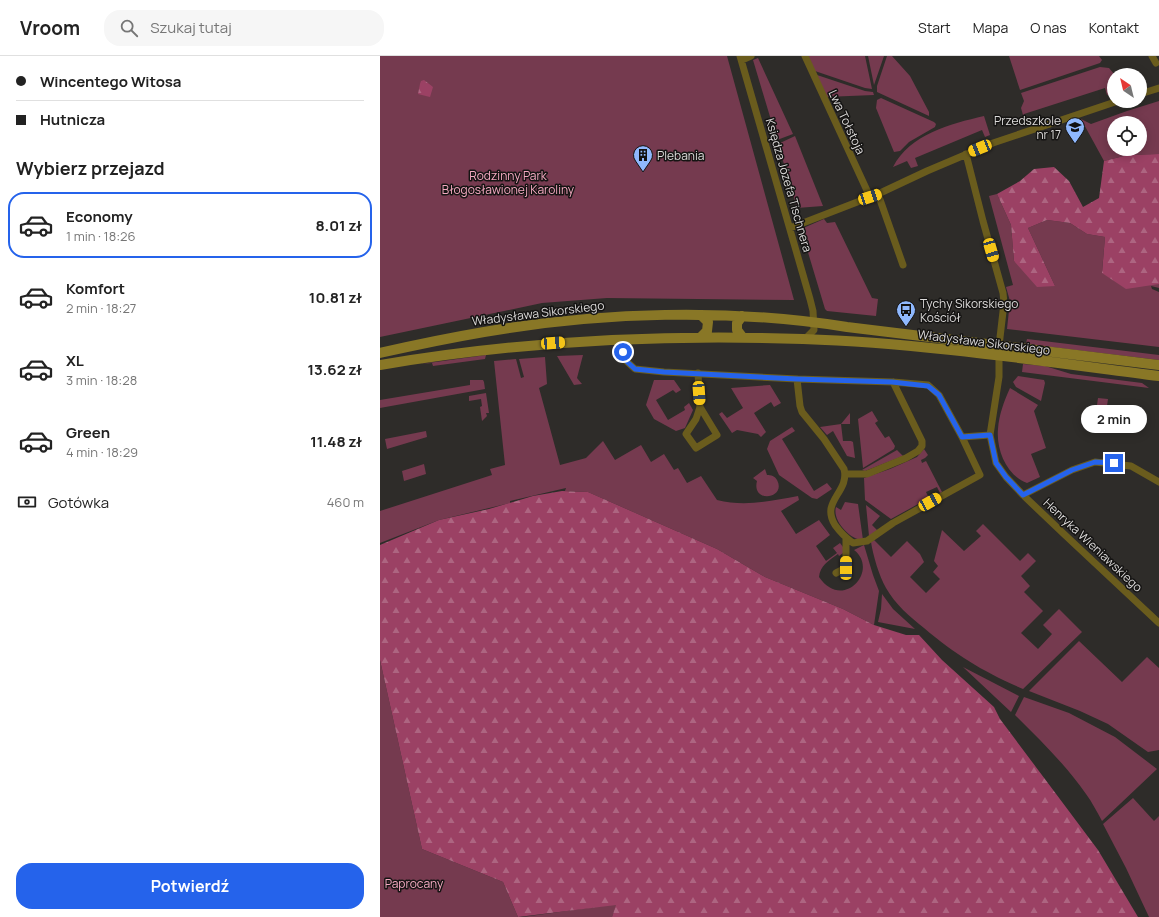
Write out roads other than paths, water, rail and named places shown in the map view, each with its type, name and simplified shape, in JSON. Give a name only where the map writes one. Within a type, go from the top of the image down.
[{"type":"street","points":[[741,58],[751,56]]},
{"type":"street","name":"Lwa Tołstoja","points":[[805,56],[870,197]]},
{"type":"street","name":"Księdza Józefa Tischnera","points":[[741,58],[810,299],[814,322]]},
{"type":"street","points":[[1147,92],[1159,88]]},
{"type":"street","points":[[790,228],[878,194],[993,143],[1107,105]]},
{"type":"street","points":[[966,154],[983,221],[1004,293],[999,346]]},
{"type":"street","points":[[878,194],[903,265]]},
{"type":"street","name":"Władysława Sikorskiego","points":[[380,353],[485,332],[565,321],[651,315],[701,315],[742,316],[814,322],[1159,365]]},
{"type":"street","points":[[701,315],[708,322],[707,331],[701,337]]},
{"type":"street","points":[[742,316],[737,322],[738,330],[743,338]]},
{"type":"street","points":[[804,339],[814,330],[814,322]]},
{"type":"street","name":"Władysława Sikorskiego","points":[[380,365],[407,360],[539,344],[624,339],[701,337],[804,339],[910,347],[999,356],[1159,376]]},
{"type":"street","points":[[624,339],[622,346],[623,358],[635,369],[664,372],[797,379],[892,382],[928,386],[939,395],[962,437],[980,475],[893,523],[867,541],[853,543],[846,538],[835,525],[830,513],[830,508],[844,481],[845,474],[843,467],[824,439],[802,412],[797,379]]},
{"type":"street","name":"Henryka Wieniawskiego","points":[[999,346],[998,377],[990,435],[996,463],[1006,477],[1023,495],[1159,623]]},
{"type":"street","points":[[698,373],[700,407],[696,419],[686,434],[696,448],[717,435],[700,407]]},
{"type":"street","points":[[845,474],[867,474],[906,458],[918,451],[922,446],[922,441],[892,382]]},
{"type":"street","points":[[962,437],[990,435]]},
{"type":"street","points":[[1023,495],[1072,470],[1095,462],[1131,466],[1159,482]]},
{"type":"street","points":[[836,573],[846,568],[846,538]]},
{"type":"place","name":"Przedszkole nr 17","points":[[1075,144]]},
{"type":"place","name":"Plebania","points":[[643,172]]},
{"type":"place","name":"Tychy Sikorskiego Kościół","points":[[906,327]]},
{"type":"park label","name":"Rodzinny Park Błogosławionej Karoliny","points":[[508,182]]},
{"type":"park label","name":"Paprocany","points":[[414,883]]}]
